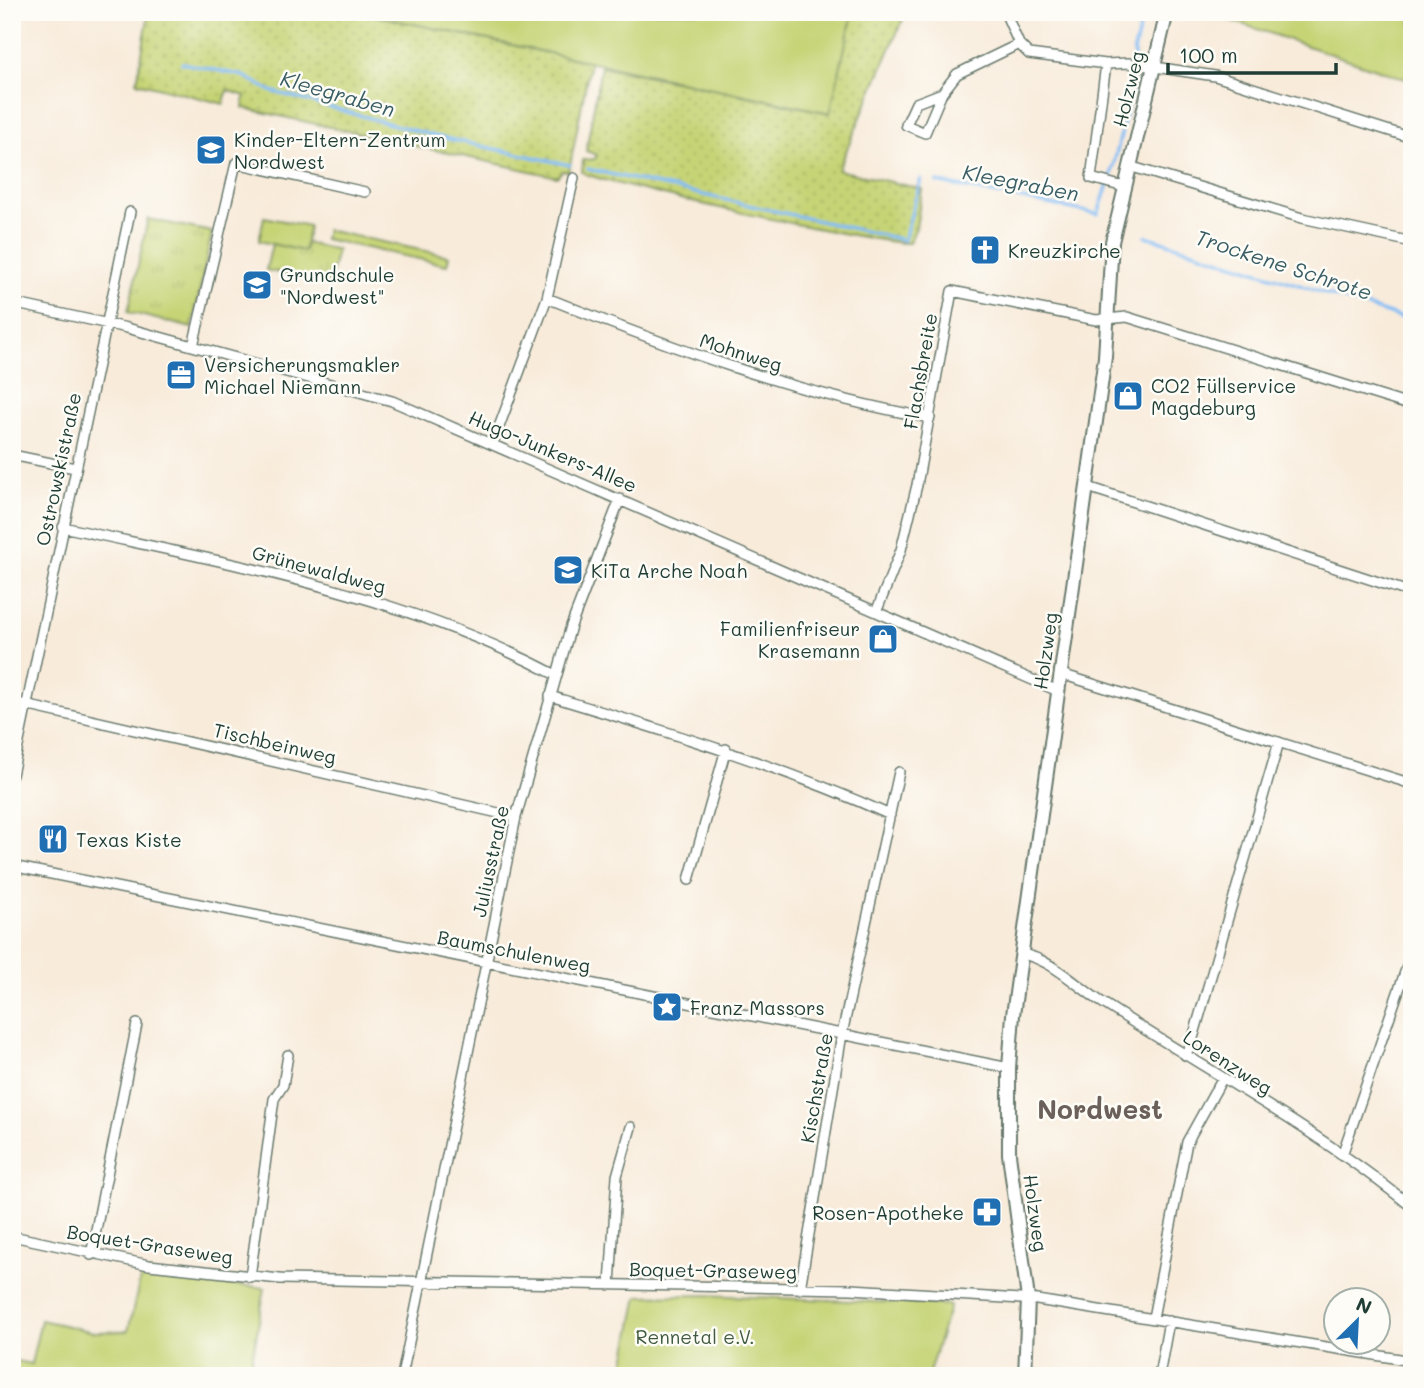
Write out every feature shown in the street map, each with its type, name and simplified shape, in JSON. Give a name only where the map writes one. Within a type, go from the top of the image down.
[{"type":"street","points":[[1004,12],[1019,44],[1028,54],[1106,64],[1128,63],[1215,76],[1412,138]]},
{"type":"street","name":"Holzweg","points":[[1025,1376],[1028,1299],[1010,1171],[1009,1069],[1021,954],[1088,487],[1108,320],[1110,252],[1118,186],[1129,166],[1147,67],[1167,12]]},
{"type":"street","points":[[942,93],[916,103],[906,125],[925,133],[942,93],[957,74],[1019,44]]},
{"type":"street","points":[[1106,64],[1091,178],[1118,186]]},
{"type":"street","points":[[193,346],[236,163],[365,192]]},
{"type":"street","points":[[1129,166],[1302,218],[1412,243]]},
{"type":"street","points":[[493,443],[547,298],[574,178]]},
{"type":"street","name":"Ostrowskistraße","points":[[12,775],[130,212]]},
{"type":"street","name":"Flachsbreite","points":[[877,610],[901,550],[930,418],[952,291],[1108,320]]},
{"type":"street","name":"Mohnweg","points":[[547,298],[751,375],[856,403],[930,418]]},
{"type":"street","name":"Hugo-Junkers-Allee","points":[[12,303],[107,323],[392,401],[1058,691]]},
{"type":"street","points":[[1108,320],[1128,317],[1412,406]]},
{"type":"street","points":[[12,455],[75,468]]},
{"type":"street","points":[[1088,487],[1412,593]]},
{"type":"street","name":"Juliusstraße","points":[[402,1376],[516,817],[556,675],[620,499]]},
{"type":"street","name":"Grünewaldweg","points":[[63,527],[256,569],[341,592],[450,625],[501,646],[556,675]]},
{"type":"street","points":[[1061,674],[1412,784]]},
{"type":"street","points":[[550,696],[726,749],[817,782],[890,815]]},
{"type":"street","name":"Tischbeinweg","points":[[12,702],[516,817]]},
{"type":"street","points":[[1185,1055],[1191,1045],[1279,742]]},
{"type":"street","points":[[689,880],[726,749]]},
{"type":"street","name":"Kischstraße","points":[[800,1289],[842,1034],[899,772]]},
{"type":"street","name":"Baumschulenweg","points":[[12,866],[1009,1069]]},
{"type":"street","points":[[1342,1155],[1412,952]]},
{"type":"street","name":"Lorenzweg","points":[[1021,954],[1039,959],[1342,1155],[1412,1207]]},
{"type":"street","points":[[91,1255],[138,1024]]},
{"type":"street","points":[[250,1277],[274,1099],[283,1085],[288,1055]]},
{"type":"street","points":[[1153,1318],[1187,1142],[1222,1079]]},
{"type":"street","points":[[610,1285],[617,1177],[631,1127]]},
{"type":"street","name":"Boquet-Graseweg","points":[[12,1236],[91,1255],[250,1277],[800,1289],[1028,1299],[1412,1361]]},
{"type":"street","points":[[1159,1376],[1169,1321]]},
{"type":"green space","points":[[149,12],[358,12],[590,62],[569,171],[562,171],[557,177],[243,108],[245,96],[227,90],[224,104],[137,82]]},
{"type":"green space","points":[[358,12],[853,12],[830,113]]},
{"type":"green space","points":[[853,12],[906,12],[838,170],[922,189],[916,228],[909,243],[848,234],[740,212],[635,188],[582,172],[583,160],[595,159],[597,155],[586,151],[601,66],[829,113]]},
{"type":"green space","points":[[1206,12],[1412,12],[1412,81]]},
{"type":"green space","points":[[264,217],[309,226],[304,251],[259,241]]},
{"type":"green space","points":[[148,219],[212,232],[192,328],[128,312]]},
{"type":"green space","points":[[326,230],[449,256],[447,265],[324,239]]},
{"type":"green space","points":[[306,243],[337,250],[329,284],[266,270],[272,244],[304,251]]},
{"type":"green space","points":[[141,1275],[265,1288],[249,1376],[12,1376],[12,1360],[31,1364],[41,1320],[94,1332],[128,1331]]},
{"type":"green space","name":"Rennetal e.V.","points":[[704,1295],[950,1305],[928,1376],[622,1376],[638,1296]]},
{"type":"waterway","name":"Trockene Schrote","points":[[937,182],[1098,214],[1112,172],[1133,84],[1134,50],[1144,12]]},
{"type":"waterway","name":"Kleegraben","points":[[182,63],[244,76],[271,91],[435,136],[570,165]]},
{"type":"waterway","name":"Kleegraben","points":[[588,169],[904,240],[921,179]]},
{"type":"waterway","name":"Trockene Schrote","points":[[1146,236],[1412,321]]},
{"type":"place","name":"Kinder-Eltern-Zentrum Nordwest","points":[[211,150]]},
{"type":"place","name":"Kreuzkirche","points":[[985,250]]},
{"type":"place","name":"Grundschule \"Nordwest\"","points":[[257,285]]},
{"type":"place","name":"Versicherungsmakler Michael Niemann","points":[[181,375]]},
{"type":"place","name":"CO2 Füllservice Magdeburg","points":[[1128,396]]},
{"type":"place","name":"KiTa Arche Noah","points":[[568,570]]},
{"type":"place","name":"Familienfriseur Krasemann","points":[[883,639]]},
{"type":"place","name":"Texas Kiste","points":[[53,839]]},
{"type":"place","name":"Franz Massors","points":[[667,1007]]},
{"type":"place","name":"Rosen-Apotheke","points":[[987,1212]]},
{"type":"district","name":"Nordwest","points":[[1100,1109]]}]
